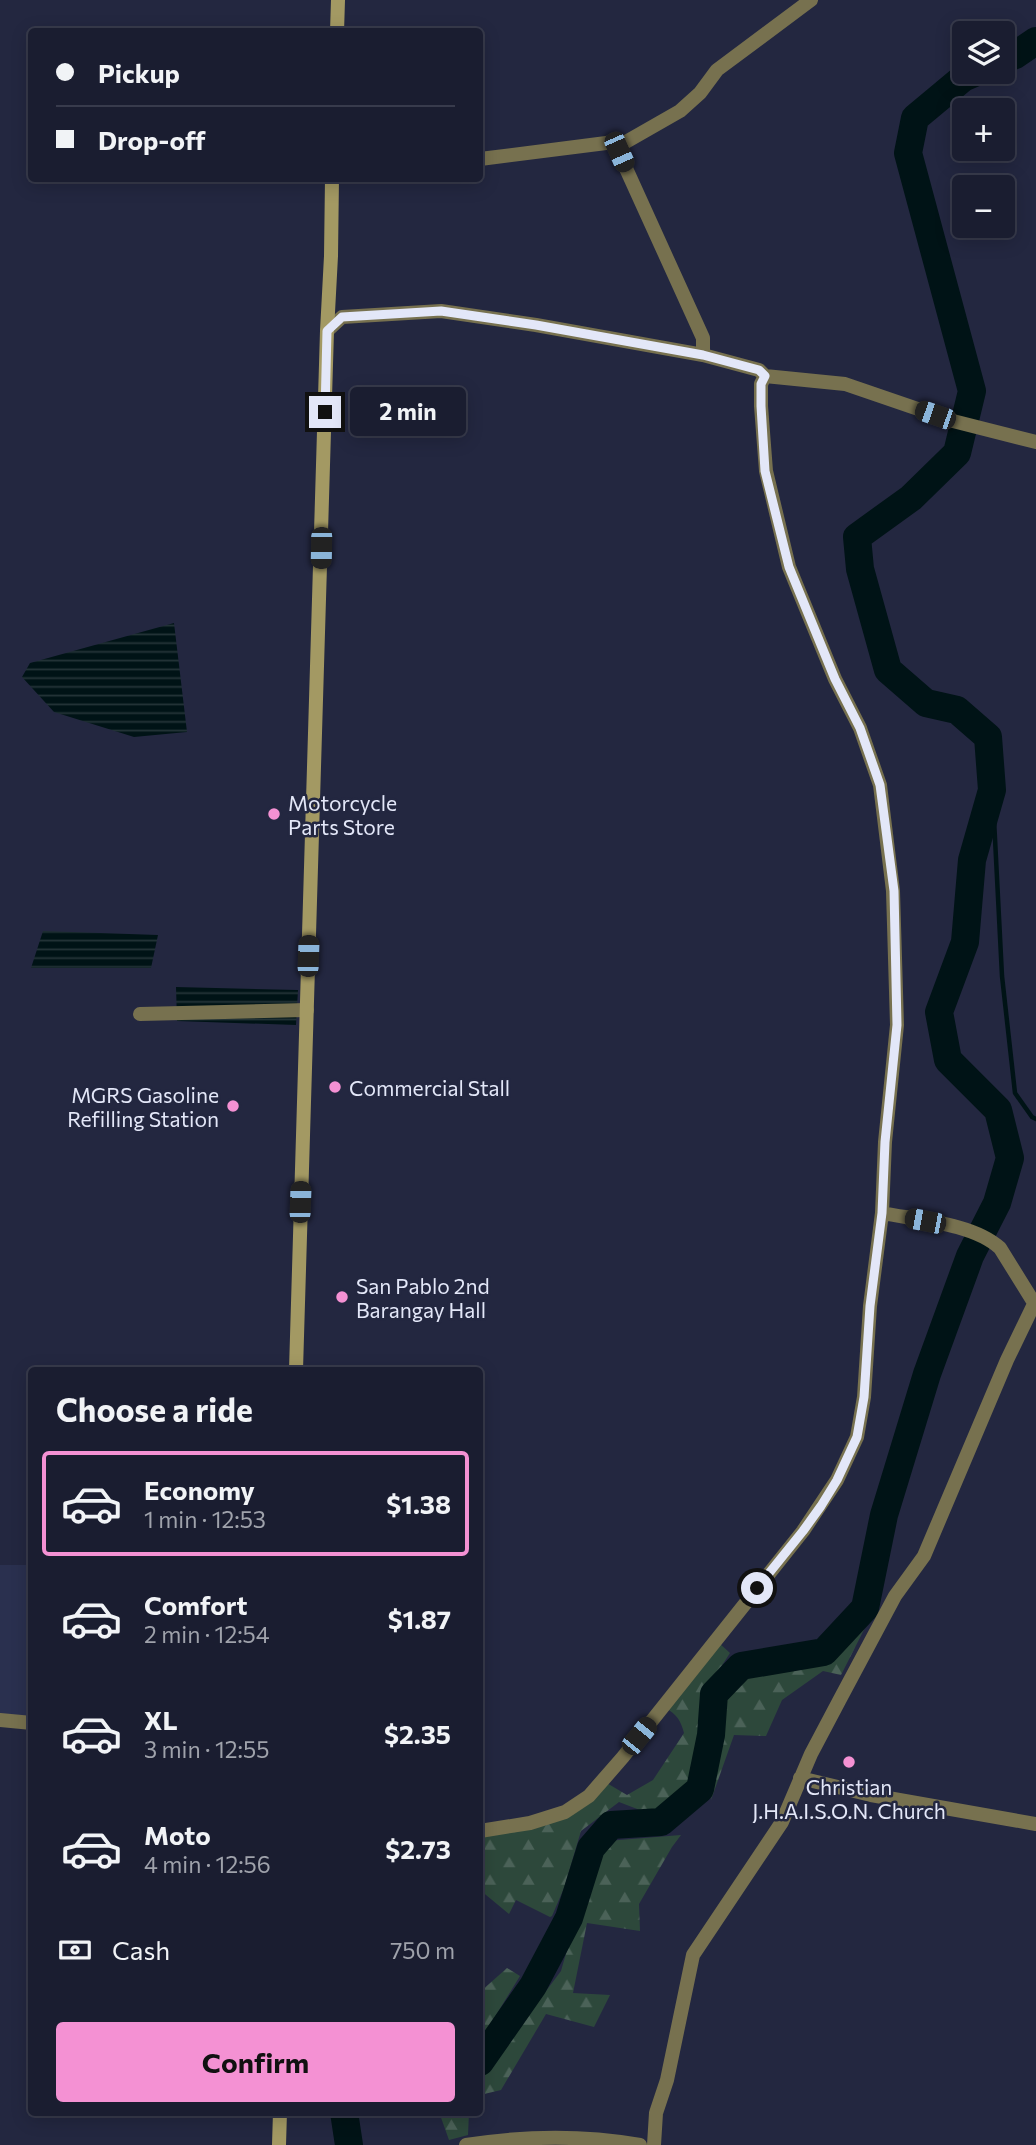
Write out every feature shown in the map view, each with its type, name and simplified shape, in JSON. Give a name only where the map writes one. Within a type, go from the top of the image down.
[{"type":"main road","points":[[337,28],[338,0]]},
{"type":"main road","points":[[296,1367],[327,331],[335,182]]},
{"type":"main road","points":[[279,2145],[280,2116]]},
{"type":"street","points":[[617,147],[680,111],[700,93],[717,70],[811,0]]},
{"type":"street","points":[[483,159],[614,142],[703,338],[703,355]]},
{"type":"street","points":[[327,331],[342,317],[441,311],[536,325],[703,355],[759,370],[765,376],[845,384],[953,421],[1036,442]]},
{"type":"street","points":[[483,1830],[530,1824],[565,1812],[589,1796],[803,1531],[837,1480],[857,1437],[864,1397],[870,1306],[882,1213],[885,1142],[897,1025],[894,891],[880,785],[860,728],[835,679],[789,567],[765,471],[761,384],[765,376]]},
{"type":"street","points":[[140,1014],[307,1010]]},
{"type":"street","points":[[654,2145],[656,2113],[667,2080],[692,1955],[782,1822],[800,1778],[839,1700],[895,1597],[924,1556],[1007,1360],[1035,1305],[996,1243],[967,1230],[882,1213]]},
{"type":"street","points":[[0,1720],[28,1723]]},
{"type":"street","points":[[800,1778],[870,1795],[1036,1824]]},
{"type":"street","points":[[466,2145],[543,2138],[606,2139],[640,2145]]},
{"type":"shaded area","points":[[174,623],[187,732],[134,737],[54,712],[22,677],[30,663]]},
{"type":"shaded area","points":[[43,931],[158,935],[151,968],[31,968]]},
{"type":"shaded area","points":[[176,987],[298,990],[296,1025],[177,1021]]},
{"type":"shaded area","points":[[0,1565],[28,1565],[28,1719],[0,1718]]},
{"type":"green space","points":[[873,1612],[841,1675],[823,1671],[782,1700],[766,1736],[734,1735],[711,1800],[723,1698],[748,1673],[834,1656]]},
{"type":"green space","points":[[719,1643],[730,1653],[706,1690],[703,1736],[695,1783],[658,1817],[619,1802],[581,1831],[564,1888],[552,1916],[516,1900],[509,1914],[483,1892],[483,1834],[529,1826],[605,1782],[627,1795],[653,1780],[684,1733],[678,1718],[665,1708]]},
{"type":"green space","points":[[681,1835],[639,1904],[640,1931],[587,1923],[573,1993],[610,1995],[594,2027],[546,2014],[501,2090],[483,2094],[483,2073],[496,2058],[520,2019],[561,1971],[579,1908],[590,1893],[597,1857],[607,1841]]},
{"type":"green space","points":[[507,1968],[520,1976],[483,2036],[483,1989]]},
{"type":"green space","points":[[440,2116],[469,2116],[468,2135],[449,2140]]},
{"type":"waterway","points":[[1015,55],[1036,41]]},
{"type":"waterway","points":[[483,2058],[533,1986],[569,1918],[591,1848],[611,1825],[661,1822],[700,1789],[711,1735],[714,1694],[741,1666],[824,1652],[865,1608],[884,1515],[927,1374],[970,1256],[997,1203],[1010,1158],[998,1110],[948,1060],[939,1012],[965,942],[972,860],[992,790],[988,737],[957,710],[926,703],[888,670],[860,569],[857,537],[911,498],[957,453],[972,391],[908,153],[915,118],[956,84]]},
{"type":"waterway","points":[[988,805],[994,819],[1002,976],[1015,1093],[1036,1119]]},
{"type":"waterway","points":[[345,2116],[349,2145]]},
{"type":"place","name":"Motorcycle Parts Store","points":[[274,814]]},
{"type":"place","name":"Commercial Stall","points":[[335,1087]]},
{"type":"place","name":"MGRS Gasoline Refilling Station","points":[[233,1106]]},
{"type":"place","name":"San Pablo 2nd Barangay Hall","points":[[342,1297]]},
{"type":"place","name":"Christian J.H.A.I.S.O.N. Church","points":[[849,1762]]},
{"type":"route","points":[[325,412],[327,331],[342,317],[441,311],[703,355],[759,370],[765,376],[761,384],[761,406],[765,471],[789,567],[835,679],[860,728],[880,785],[894,891],[897,1025],[885,1142],[882,1213],[874,1263],[864,1397],[857,1437],[837,1480],[821,1506],[757,1588]]}]
